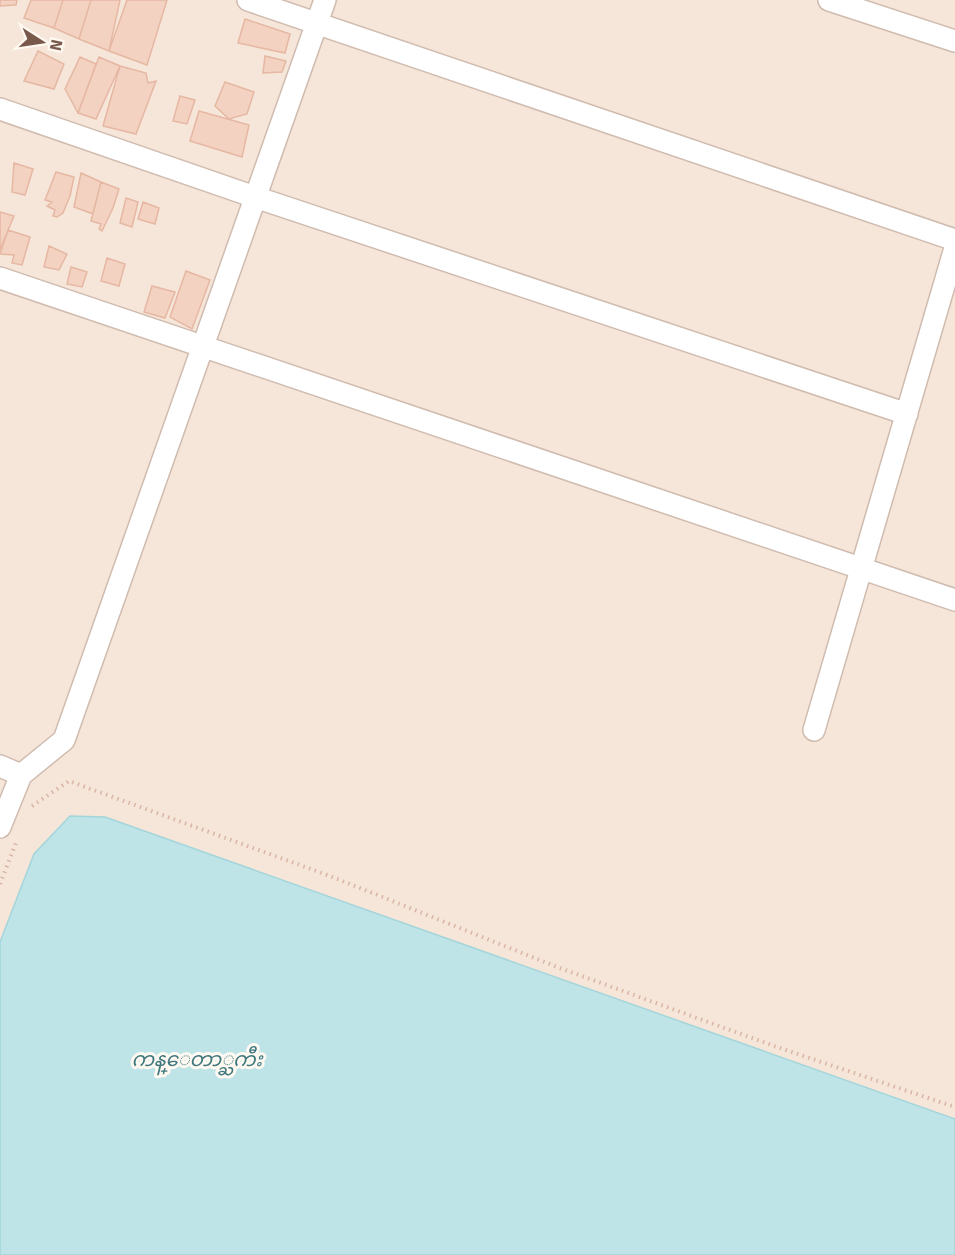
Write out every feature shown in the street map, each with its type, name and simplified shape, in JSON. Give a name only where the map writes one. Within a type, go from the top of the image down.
[{"type":"street","points":[[248,0],[955,240]]},
{"type":"street","points":[[10,828],[21,775],[64,741],[325,0]]},
{"type":"street","points":[[829,0],[955,41]]},
{"type":"street","points":[[0,109],[255,197],[907,414]]},
{"type":"street","points":[[814,730],[955,248]]},
{"type":"street","points":[[0,278],[955,600]]},
{"type":"street","points":[[0,766],[21,775]]},
{"type":"path","points":[[29,807],[69,781],[330,876],[568,971],[774,1046],[955,1107]]},
{"type":"path","points":[[0,884],[10,828]]},
{"type":"shaded area","points":[[0,0],[955,0],[955,1255],[0,1255]]},
{"type":"water","name":"ကန္ေတာ္ႀကီး","points":[[70,816],[105,817],[955,1119],[955,1255],[0,1255],[0,942],[34,854]]},
{"type":"building","points":[[0,0],[17,0],[16,5],[0,6]]},
{"type":"building","points":[[31,0],[63,0],[54,28],[24,18]]},
{"type":"building","points":[[63,0],[91,0],[79,39],[54,28]]},
{"type":"building","points":[[91,0],[120,0],[109,51],[79,39]]},
{"type":"building","points":[[127,0],[167,0],[147,65],[109,51]]},
{"type":"building","points":[[245,19],[290,34],[285,53],[238,43]]},
{"type":"building","points":[[38,51],[64,64],[54,89],[24,81]]},
{"type":"building","points":[[265,56],[286,61],[282,72],[263,73]]},
{"type":"building","points":[[80,57],[96,64],[78,113],[65,89]]},
{"type":"building","points":[[99,57],[120,66],[96,119],[78,113]]},
{"type":"building","points":[[120,66],[146,73],[148,83],[156,81],[136,134],[103,126]]},
{"type":"building","points":[[225,82],[254,92],[247,114],[229,119],[215,106]]},
{"type":"building","points":[[180,96],[195,100],[187,124],[173,121]]},
{"type":"building","points":[[199,111],[249,125],[242,157],[190,141]]},
{"type":"building","points":[[14,163],[33,169],[25,195],[12,192]]},
{"type":"building","points":[[56,172],[74,177],[63,213],[57,217],[53,216],[55,210],[47,206],[52,202],[45,200]]},
{"type":"building","points":[[81,173],[101,182],[93,214],[74,207]]},
{"type":"building","points":[[101,182],[119,189],[102,231],[99,229],[101,224],[91,221]]},
{"type":"building","points":[[126,198],[138,202],[132,227],[120,223]]},
{"type":"building","points":[[143,202],[159,208],[155,224],[138,219]]},
{"type":"building","points":[[0,212],[14,216],[0,250]]},
{"type":"building","points":[[8,230],[30,237],[22,265],[12,263],[14,255],[0,254]]},
{"type":"building","points":[[49,246],[67,254],[59,270],[44,267]]},
{"type":"building","points":[[107,258],[125,264],[119,286],[101,281]]},
{"type":"building","points":[[71,267],[87,272],[82,287],[67,284]]},
{"type":"building","points":[[186,271],[210,280],[192,329],[170,317]]},
{"type":"building","points":[[152,286],[175,292],[165,318],[144,312]]}]
